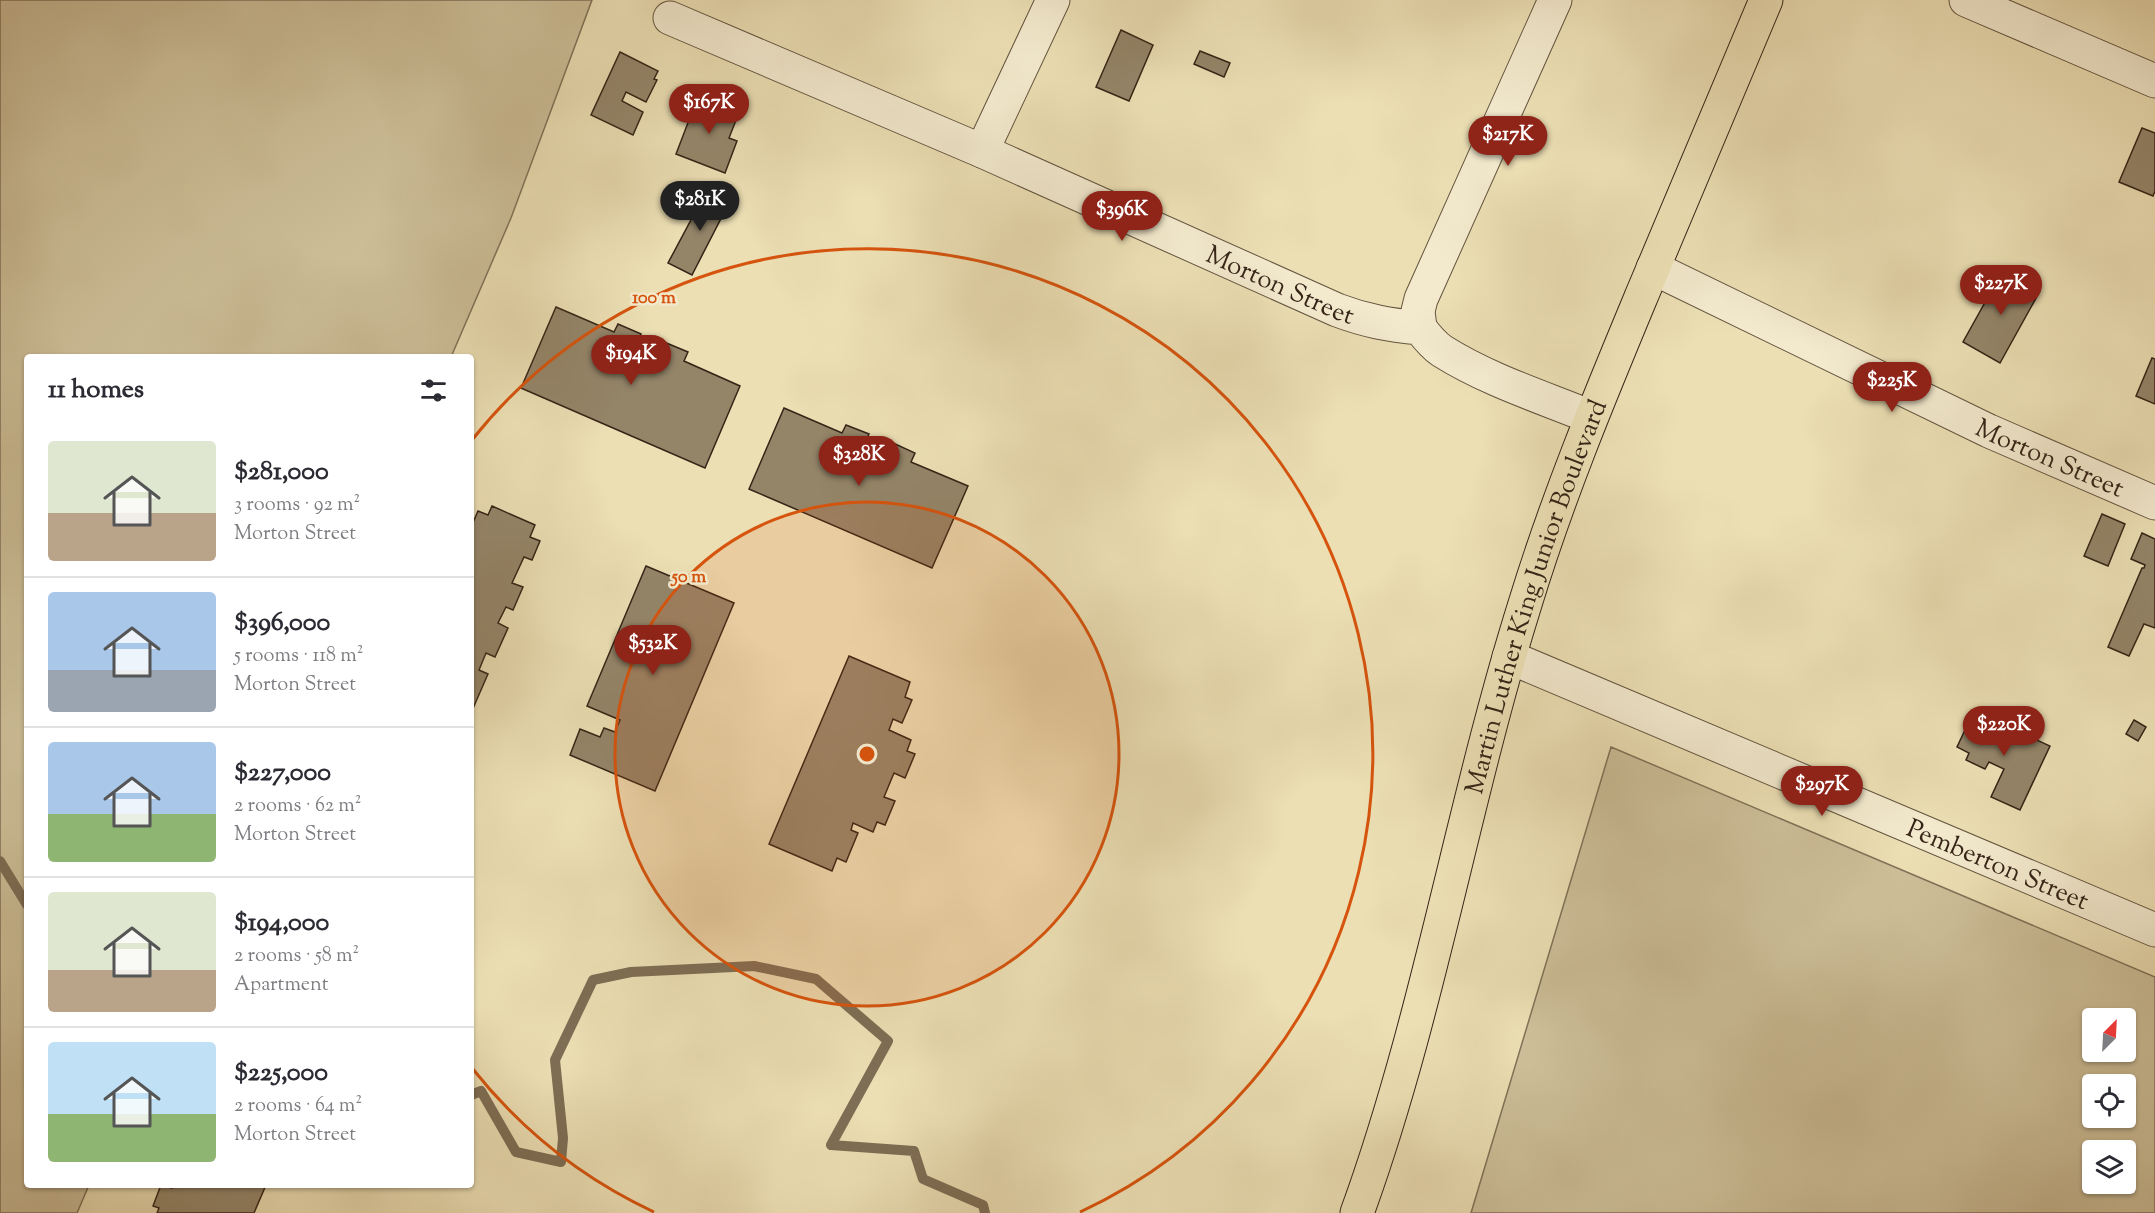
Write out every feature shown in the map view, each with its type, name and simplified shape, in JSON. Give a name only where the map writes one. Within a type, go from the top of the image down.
[{"type":"main road","name":"Martin Luther King Junior Boulevard","points":[[1357,1213],[1416,1023],[1486,734],[1545,542],[1591,417],[1767,0]]},
{"type":"street","points":[[982,151],[1053,0]]},
{"type":"street","points":[[1555,0],[1421,299],[1418,312],[1420,328],[1441,350],[1504,382],[1591,417]]},
{"type":"street","points":[[1966,0],[2155,81]]},
{"type":"street","name":"Morton Street","points":[[670,18],[982,151],[1346,313],[1363,320],[1420,328]]},
{"type":"street","name":"Morton Street","points":[[1653,268],[1998,436],[2155,503]]},
{"type":"street","name":"Pemberton Street","points":[[1509,657],[2155,930]]},
{"type":"shaded area","points":[[0,0],[592,0],[511,218],[452,354],[24,354],[24,1188],[88,1188],[77,1213],[0,1213]]},
{"type":"shaded area","points":[[1611,747],[2155,977],[2155,1213],[1471,1213]]},
{"type":"building","points":[[1121,30],[1153,45],[1129,101],[1096,87]]},
{"type":"building","points":[[1200,51],[1230,63],[1224,77],[1194,64]]},
{"type":"building","points":[[620,52],[658,71],[654,79],[657,80],[646,102],[626,92],[622,101],[643,112],[633,135],[591,115]]},
{"type":"building","points":[[699,94],[722,102],[720,108],[738,115],[729,138],[737,141],[725,173],[676,154]]},
{"type":"building","points":[[2142,128],[2155,133],[2155,191],[2153,196],[2119,182]]},
{"type":"building","points":[[708,188],[731,199],[692,275],[668,263]]},
{"type":"building","points":[[2003,270],[2040,291],[2000,363],[1963,342]]},
{"type":"building","points":[[556,307],[614,332],[618,324],[641,334],[638,342],[660,351],[664,342],[688,352],[684,361],[740,386],[705,468],[521,388]]},
{"type":"building","points":[[2152,358],[2155,359],[2155,404],[2136,396]]},
{"type":"building","points":[[784,408],[842,433],[846,425],[869,434],[865,442],[887,452],[891,442],[915,453],[911,462],[968,486],[932,568],[749,489]]},
{"type":"building","points":[[492,506],[535,525],[530,537],[540,541],[532,560],[524,557],[512,583],[523,587],[513,610],[506,607],[498,623],[508,628],[495,657],[486,653],[479,670],[488,674],[474,706],[474,520],[478,511],[488,515]]},
{"type":"building","points":[[2102,514],[2125,524],[2108,566],[2084,556]]},
{"type":"building","points":[[2142,533],[2155,539],[2155,628],[2144,624],[2129,656],[2108,647],[2145,565],[2131,559]]},
{"type":"building","points":[[646,566],[734,603],[655,791],[570,755],[580,729],[600,737],[604,728],[615,732],[620,720],[587,706]]},
{"type":"building","points":[[849,656],[910,682],[905,697],[912,700],[902,723],[893,719],[889,730],[911,740],[907,751],[915,754],[905,778],[894,773],[884,797],[895,801],[885,825],[877,822],[873,832],[853,823],[851,830],[858,833],[846,862],[837,858],[832,871],[769,844]]},
{"type":"building","points":[[1974,711],[2050,746],[2020,810],[1991,797],[2004,769],[1989,762],[1985,769],[1966,760],[1969,753],[1957,747]]},
{"type":"building","points":[[2134,720],[2146,727],[2138,741],[2126,734]]},
{"type":"building","points":[[160,1188],[265,1188],[254,1213],[157,1213],[159,1208],[153,1206]]},
{"type":"waterway","points":[[0,861],[24,900]]},
{"type":"waterway","points":[[474,1094],[481,1091],[516,1152],[561,1162],[563,1138],[555,1060],[593,980],[631,972],[754,966],[816,979],[888,1041],[831,1145],[914,1151],[923,1179],[983,1205],[985,1213]]}]
